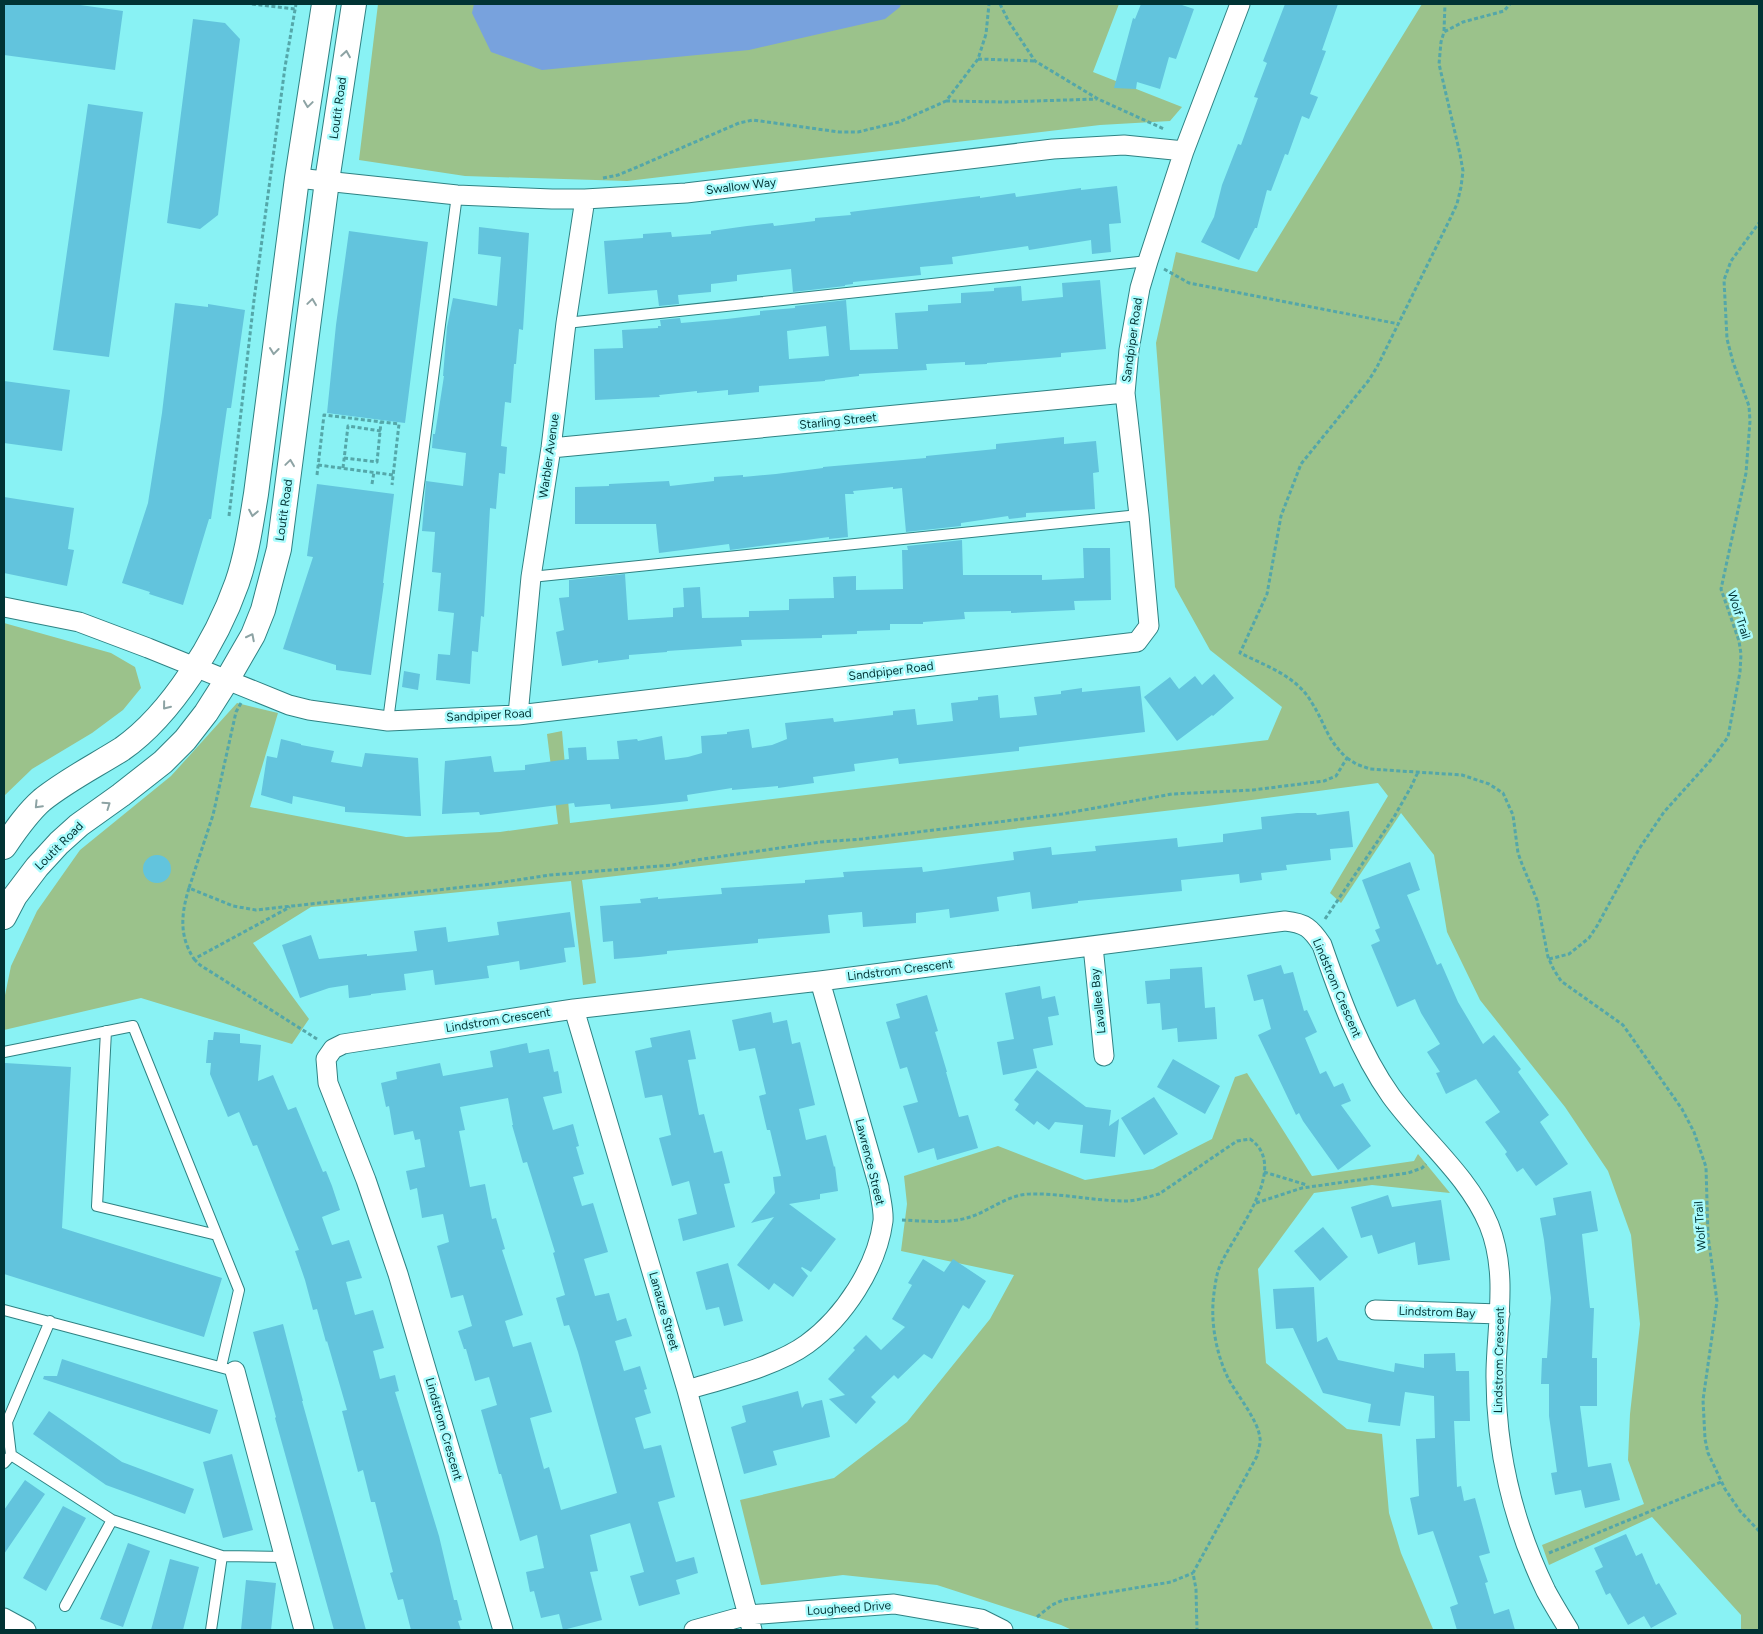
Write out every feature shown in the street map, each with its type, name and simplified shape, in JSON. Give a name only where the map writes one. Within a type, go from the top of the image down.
[{"type":"street","points":[[4,847],[14,832],[41,802],[66,782],[122,748],[145,729],[173,699],[195,667],[221,622],[237,582],[248,541],[256,494],[297,178],[324,4]]},
{"type":"street","name":"Loutit Road","points":[[4,917],[15,896],[37,867],[59,844],[79,825],[121,795],[176,750],[206,713],[253,635],[279,549],[328,181],[354,4]]},
{"type":"street","name":"Sandpiper Road","points":[[4,607],[79,622],[289,705],[310,710],[388,721],[518,715],[1137,642],[1149,626],[1125,393],[1131,341],[1140,288],[1175,149],[1240,4]]},
{"type":"street","name":"Swallow Way","points":[[297,178],[457,195],[585,199],[686,193],[1054,149],[1124,145],[1175,149]]},
{"type":"street","name":"Warbler Avenue","points":[[518,715],[531,577],[551,448],[566,323],[585,199]]},
{"type":"street","name":"Starling Street","points":[[551,448],[1125,393]]},
{"type":"street","name":"Lindstrom Crescent","points":[[503,1630],[398,1274],[366,1180],[328,1082],[326,1059],[333,1049],[343,1044],[574,1009],[1285,921],[1297,922],[1307,926],[1322,945],[1366,1055],[1403,1112],[1467,1187],[1478,1203],[1489,1226],[1497,1250],[1500,1275],[1500,1314],[1496,1371],[1498,1416],[1508,1486],[1533,1560],[1547,1592],[1569,1630]]},
{"type":"street","name":"Lavallee Bay","points":[[1093,946],[1104,1056]]},
{"type":"street","name":"Lawrence Street","points":[[687,1390],[745,1372],[782,1358],[806,1345],[826,1328],[863,1281],[876,1250],[883,1219],[879,1187],[820,980]]},
{"type":"street","name":"Lanauze Street","points":[[574,1009],[687,1390],[750,1623]]},
{"type":"street","name":"Lindstrom Bay","points":[[1375,1310],[1500,1314]]},
{"type":"street","points":[[228,1369],[304,1630]]},
{"type":"street","name":"Lougheed Drive","points":[[694,1630],[894,1604],[981,1619],[1003,1630]]},
{"type":"street","points":[[4,1618],[26,1630]]},
{"type":"lane","points":[[388,721],[457,195]]},
{"type":"lane","points":[[566,323],[1148,261]]},
{"type":"lane","points":[[531,577],[1139,515]]},
{"type":"lane","points":[[4,1052],[133,1026],[240,1290],[228,1369],[4,1310]]},
{"type":"lane","points":[[106,1031],[97,1206],[217,1235]]},
{"type":"lane","points":[[4,1463],[11,1455],[7,1422],[50,1321]]},
{"type":"lane","points":[[11,1455],[112,1520],[222,1556],[284,1557]]},
{"type":"lane","points":[[65,1606],[112,1520]]},
{"type":"lane","points":[[211,1630],[222,1556]]},
{"type":"path","points":[[252,4],[295,9]]},
{"type":"path","points":[[229,517],[254,300],[285,67],[296,4]]},
{"type":"path","points":[[946,101],[978,59],[986,34],[989,4]]},
{"type":"path","points":[[1000,4],[1034,61],[1098,99],[1167,130],[1175,149]]},
{"type":"path","points":[[1444,32],[1445,4]]},
{"type":"path","points":[[978,59],[1034,61]]},
{"type":"path","points":[[596,179],[618,175],[739,123],[753,120],[839,132],[858,132],[899,122],[946,101],[1004,102],[1098,99]]},
{"type":"path","name":"Wolf Trail","points":[[1549,960],[1569,954],[1589,938],[1640,849],[1664,812],[1710,761],[1728,737],[1740,672],[1741,654],[1739,641],[1721,588],[1746,473],[1750,421],[1749,406],[1727,339],[1724,280],[1731,262],[1759,223]]},
{"type":"path","points":[[1148,261],[1190,283],[1399,324]]},
{"type":"path","points":[[316,475],[324,415],[399,424],[392,485]]},
{"type":"path","points":[[344,458],[377,462],[382,422]]},
{"type":"path","points":[[343,468],[348,426],[381,431]]},
{"type":"path","points":[[318,465],[393,475]]},
{"type":"path","points":[[372,484],[374,472]]},
{"type":"path","name":"Wolf Trail","points":[[1346,758],[1370,769],[1462,775],[1489,784],[1503,793],[1513,815],[1518,853],[1537,900],[1549,960],[1554,970],[1562,981],[1623,1025],[1682,1109],[1694,1132],[1707,1178],[1708,1236],[1717,1301],[1703,1400],[1703,1418],[1708,1453],[1721,1482],[1740,1511],[1759,1531]]},
{"type":"path","points":[[1314,934],[1394,817],[1418,772]]},
{"type":"path","points":[[190,888],[184,903],[182,928],[185,943],[194,959],[200,965],[333,1049]]},
{"type":"path","points":[[194,959],[292,906]]},
{"type":"path","points":[[883,1219],[943,1221],[968,1218],[990,1210],[1009,1199],[1029,1194],[1126,1201],[1159,1194],[1237,1141],[1250,1139],[1256,1143],[1261,1151],[1265,1167],[1263,1182],[1255,1203],[1218,1270],[1213,1295],[1214,1326],[1219,1357],[1228,1378],[1257,1425],[1261,1439],[1257,1456],[1193,1573],[1171,1582],[1063,1600],[1052,1605],[1037,1617]]},
{"type":"path","points":[[1255,1203],[1310,1186],[1413,1172],[1422,1168],[1439,1152]]},
{"type":"path","points":[[1264,1172],[1310,1186]]},
{"type":"path","points":[[1533,1560],[1721,1482]]},
{"type":"path","points":[[1193,1573],[1196,1589],[1198,1630]]},
{"type":"green space","points":[[378,4],[1119,4],[1093,72],[1182,107],[1170,121],[1100,125],[627,181],[465,176],[359,160]]},
{"type":"green space","points":[[1422,4],[1759,4],[1759,1630],[1741,1630],[1741,1615],[1652,1517],[1549,1565],[1542,1545],[1644,1504],[1628,1460],[1630,1414],[1640,1324],[1631,1235],[1608,1171],[1565,1107],[1480,1000],[1447,932],[1434,855],[1401,813],[1341,903],[1330,893],[1388,796],[1378,783],[1207,806],[582,880],[596,983],[583,985],[571,881],[311,907],[253,943],[309,1019],[292,1044],[141,998],[4,1030],[4,1000],[11,966],[37,911],[80,850],[171,776],[237,703],[278,713],[250,807],[406,837],[500,832],[558,824],[547,734],[562,731],[570,823],[1268,740],[1282,707],[1210,650],[1175,587],[1156,343],[1176,252],[1257,272]]},
{"type":"green space","points":[[4,623],[111,653],[135,667],[141,688],[123,710],[92,733],[32,769],[4,796]]},
{"type":"green space","points":[[1247,1073],[1312,1176],[1414,1161],[1418,1154],[1450,1193],[1372,1185],[1314,1193],[1258,1269],[1266,1363],[1347,1429],[1382,1434],[1389,1513],[1401,1553],[1433,1629],[1072,1630],[937,1585],[843,1575],[761,1585],[740,1500],[834,1478],[907,1422],[990,1319],[1014,1275],[901,1251],[907,1204],[904,1176],[998,1146],[1085,1180],[1153,1169],[1212,1139],[1235,1077]]},
{"type":"water","points":[[474,4],[901,4],[900,7],[885,19],[749,50],[542,70],[491,52],[472,13]]},
{"type":"building","points":[[4,4],[73,4],[123,11],[115,70],[4,55]]},
{"type":"building","points":[[1141,4],[1179,4],[1194,9],[1176,59],[1169,57],[1160,89],[1137,82],[1136,89],[1114,88],[1133,18],[1135,19]]},
{"type":"building","points":[[1285,4],[1338,4],[1322,50],[1326,51],[1310,94],[1318,97],[1309,119],[1302,116],[1288,155],[1285,154],[1271,191],[1267,190],[1257,228],[1255,228],[1239,260],[1201,242],[1214,217],[1222,185],[1238,144],[1241,145],[1258,98],[1254,97],[1267,63],[1263,61]]},
{"type":"building","points":[[193,19],[225,23],[240,39],[218,215],[200,229],[167,223]]},
{"type":"building","points":[[88,104],[143,112],[109,357],[53,350]]},
{"type":"building","points":[[1117,186],[1121,223],[1109,224],[1111,252],[1092,254],[1091,240],[1029,250],[1028,246],[952,257],[953,264],[920,267],[921,275],[853,282],[853,284],[845,286],[793,292],[791,269],[737,275],[737,281],[711,284],[711,292],[678,295],[679,304],[659,306],[657,290],[608,294],[604,241],[643,238],[643,234],[671,232],[672,237],[711,234],[711,231],[773,223],[774,226],[815,221],[815,218],[851,215],[850,212],[980,196],[980,198],[1015,193],[1016,197],[1081,188],[1081,190]]},
{"type":"building","points":[[479,227],[529,233],[523,330],[519,329],[511,403],[505,402],[501,446],[507,447],[505,474],[499,473],[496,509],[490,508],[484,617],[481,616],[478,652],[472,651],[470,684],[436,680],[438,654],[450,655],[454,613],[438,611],[441,573],[432,572],[435,532],[422,531],[426,481],[463,486],[466,453],[432,448],[444,376],[447,327],[453,298],[497,306],[501,257],[478,254]]},
{"type":"building","points":[[349,231],[428,242],[405,423],[327,413],[336,325]]},
{"type":"building","points":[[1100,280],[1106,349],[1061,353],[1061,357],[987,364],[965,365],[965,362],[926,364],[927,370],[859,374],[859,376],[825,381],[759,386],[759,392],[728,395],[728,390],[697,393],[697,391],[659,395],[660,397],[595,400],[594,349],[623,348],[622,330],[658,328],[658,326],[661,326],[660,320],[680,318],[681,323],[727,319],[760,315],[760,311],[846,300],[850,350],[898,349],[895,313],[928,311],[928,305],[961,303],[961,293],[994,291],[994,288],[1021,286],[1022,301],[1063,297],[1062,283]],"holes":[[[826,326],[829,356],[789,359],[787,331]]]},
{"type":"building","points":[[175,303],[208,307],[208,304],[245,310],[231,408],[227,408],[211,519],[209,519],[183,605],[122,583],[148,503],[162,413]]},
{"type":"building","points":[[4,381],[70,390],[62,451],[4,443]]},
{"type":"building","points":[[1064,437],[1064,444],[1096,441],[1099,472],[1093,473],[1095,509],[1026,513],[1026,517],[1009,519],[1008,516],[961,523],[961,526],[906,532],[902,488],[893,489],[893,487],[853,491],[854,494],[845,494],[848,537],[829,539],[829,537],[730,550],[729,544],[659,553],[656,524],[575,524],[575,487],[669,481],[670,486],[714,481],[714,477],[743,475],[743,477],[823,467],[926,458],[926,456],[996,449],[996,444]]},
{"type":"building","points":[[317,484],[394,494],[371,675],[336,670],[336,665],[283,649],[313,557],[307,556]]},
{"type":"building","points":[[4,497],[74,508],[68,549],[74,550],[67,586],[4,573]]},
{"type":"building","points":[[962,540],[963,575],[1042,575],[1042,580],[1084,578],[1083,548],[1110,548],[1111,600],[1074,601],[1075,610],[1011,613],[1011,611],[964,612],[965,619],[923,622],[923,624],[890,624],[890,630],[857,631],[857,634],[822,635],[822,638],[741,640],[742,646],[629,655],[629,659],[598,663],[598,660],[562,666],[556,632],[564,630],[559,598],[569,597],[569,580],[625,574],[628,620],[673,617],[673,608],[684,607],[683,588],[700,587],[702,618],[749,617],[749,611],[789,610],[789,599],[834,598],[833,577],[856,576],[856,590],[903,589],[902,550],[908,550],[907,546]]},
{"type":"building","points":[[404,671],[420,674],[418,690],[402,687]]},
{"type":"building","points":[[1214,674],[1234,698],[1213,716],[1177,741],[1144,697],[1170,677],[1179,689],[1195,676],[1202,685]]},
{"type":"building","points":[[1140,686],[1145,732],[1019,747],[1019,751],[899,764],[898,758],[854,764],[855,771],[813,777],[814,783],[778,788],[778,786],[732,790],[732,788],[687,795],[688,801],[611,809],[610,804],[575,807],[574,803],[480,815],[479,812],[442,814],[445,761],[491,756],[494,772],[525,770],[525,765],[569,759],[568,748],[586,747],[587,760],[619,759],[617,741],[637,739],[638,741],[662,736],[665,760],[702,753],[701,736],[727,734],[727,732],[749,729],[752,748],[772,745],[787,739],[785,723],[833,718],[834,722],[893,715],[893,711],[915,709],[917,725],[953,721],[951,703],[978,700],[978,697],[998,695],[1000,718],[1037,715],[1034,697],[1061,694],[1061,691],[1082,688],[1082,692]]},
{"type":"building","points":[[281,739],[334,751],[331,762],[362,767],[365,753],[418,758],[421,816],[345,812],[345,807],[293,796],[292,804],[261,795],[267,756],[277,758]]},
{"type":"building","points":[[1349,811],[1353,847],[1330,849],[1331,860],[1286,865],[1287,870],[1261,873],[1262,880],[1240,883],[1239,874],[1181,880],[1182,891],[1078,901],[1078,903],[1032,909],[1030,892],[997,897],[999,911],[950,918],[949,909],[916,913],[916,923],[863,927],[862,912],[828,915],[830,933],[758,939],[758,943],[667,951],[667,954],[639,957],[614,959],[613,941],[603,942],[600,906],[641,903],[640,899],[658,897],[658,899],[722,894],[721,888],[805,883],[805,880],[844,877],[843,872],[922,867],[923,872],[1014,860],[1013,852],[1051,847],[1052,855],[1096,851],[1095,846],[1177,838],[1178,847],[1223,842],[1223,834],[1262,829],[1261,817],[1297,813],[1316,813],[1317,815]]},
{"type":"building","points":[[157,855],[167,859],[171,869],[167,879],[157,883],[147,879],[143,869],[147,859]]},
{"type":"building","points":[[1410,862],[1420,890],[1407,895],[1437,965],[1441,963],[1458,1002],[1483,1044],[1494,1035],[1521,1069],[1518,1072],[1549,1115],[1540,1122],[1568,1164],[1536,1186],[1523,1168],[1517,1172],[1505,1154],[1507,1152],[1485,1122],[1500,1112],[1476,1079],[1446,1094],[1436,1073],[1440,1072],[1427,1052],[1440,1044],[1421,1013],[1415,999],[1397,1007],[1371,945],[1380,941],[1375,930],[1380,928],[1362,880]]},
{"type":"building","points":[[570,912],[575,947],[564,948],[566,962],[520,970],[519,961],[487,966],[489,978],[435,985],[433,970],[404,974],[406,990],[349,998],[348,985],[329,988],[300,998],[282,945],[311,935],[319,959],[417,951],[414,931],[446,927],[448,942],[499,935],[497,922]]},
{"type":"building","points":[[1281,965],[1284,974],[1293,972],[1304,1011],[1307,1010],[1317,1032],[1305,1038],[1320,1074],[1326,1071],[1334,1087],[1343,1083],[1351,1101],[1341,1105],[1371,1146],[1338,1170],[1299,1113],[1296,1115],[1258,1035],[1271,1029],[1263,999],[1254,1001],[1247,975]]},
{"type":"building","points":[[1202,967],[1205,1008],[1215,1007],[1217,1039],[1178,1042],[1177,1028],[1162,1030],[1160,1003],[1147,1004],[1145,981],[1170,979],[1170,969]]},
{"type":"building","points":[[1040,986],[1042,999],[1055,996],[1059,1015],[1048,1017],[1053,1045],[1033,1049],[1037,1068],[1003,1075],[997,1042],[1014,1039],[1005,993]]},
{"type":"building","points":[[927,995],[938,1031],[935,1032],[959,1117],[968,1115],[978,1148],[937,1160],[934,1148],[918,1153],[903,1106],[918,1102],[907,1067],[900,1069],[886,1022],[900,1018],[896,1004]]},
{"type":"building","points":[[771,1012],[773,1023],[787,1020],[792,1044],[800,1042],[815,1105],[799,1109],[806,1140],[826,1135],[835,1166],[838,1191],[820,1194],[820,1199],[789,1204],[836,1239],[811,1272],[801,1268],[808,1276],[793,1297],[774,1283],[769,1290],[737,1265],[774,1217],[751,1223],[775,1193],[773,1177],[781,1176],[770,1130],[767,1130],[759,1096],[766,1094],[755,1048],[739,1051],[732,1020]]},
{"type":"building","points":[[690,1030],[696,1059],[688,1060],[699,1115],[704,1114],[714,1153],[722,1151],[730,1183],[724,1184],[735,1227],[683,1241],[678,1219],[697,1214],[689,1181],[672,1186],[659,1138],[671,1135],[662,1095],[645,1098],[635,1051],[652,1047],[650,1038]]},
{"type":"building","points":[[214,1032],[240,1034],[240,1043],[261,1045],[258,1081],[273,1075],[288,1110],[296,1107],[323,1172],[326,1171],[340,1210],[322,1217],[332,1245],[349,1240],[362,1278],[346,1282],[355,1315],[373,1310],[384,1348],[373,1351],[380,1379],[395,1375],[399,1391],[395,1392],[439,1536],[454,1600],[457,1600],[462,1620],[458,1621],[461,1630],[411,1630],[403,1599],[398,1600],[390,1573],[393,1572],[375,1502],[371,1502],[363,1470],[358,1472],[342,1411],[347,1410],[317,1309],[313,1310],[295,1251],[299,1250],[257,1145],[253,1146],[239,1112],[228,1117],[210,1074],[211,1063],[206,1063],[208,1040],[213,1040]]},
{"type":"building","points":[[527,1043],[529,1053],[549,1049],[554,1072],[558,1071],[562,1093],[543,1097],[553,1130],[573,1124],[579,1146],[576,1147],[584,1174],[573,1177],[582,1206],[593,1203],[608,1252],[584,1259],[595,1296],[609,1293],[617,1321],[626,1318],[632,1336],[615,1341],[624,1371],[640,1366],[647,1389],[644,1390],[651,1413],[635,1418],[644,1449],[661,1445],[675,1497],[658,1502],[676,1562],[694,1557],[698,1573],[676,1580],[680,1594],[639,1606],[630,1576],[644,1572],[630,1523],[590,1535],[598,1571],[590,1572],[602,1620],[563,1630],[559,1614],[541,1618],[534,1591],[530,1592],[526,1572],[544,1568],[537,1535],[520,1541],[501,1474],[499,1474],[481,1410],[497,1405],[489,1377],[475,1381],[466,1349],[464,1349],[458,1331],[472,1326],[463,1295],[451,1298],[437,1246],[449,1242],[443,1214],[422,1218],[417,1188],[410,1190],[406,1171],[425,1167],[420,1139],[415,1140],[413,1131],[394,1135],[389,1106],[386,1107],[381,1083],[397,1079],[396,1072],[440,1063],[443,1076],[493,1067],[490,1051]],"holes":[[[508,1098],[523,1163],[527,1162],[555,1252],[553,1253],[565,1295],[556,1298],[564,1326],[569,1325],[578,1352],[617,1493],[561,1510],[549,1467],[544,1469],[530,1418],[552,1412],[531,1342],[513,1347],[505,1321],[523,1315],[502,1250],[505,1249],[496,1218],[492,1219],[485,1184],[470,1187],[459,1131],[465,1130],[460,1107]]]},
{"type":"building","points":[[1173,1059],[1220,1086],[1205,1114],[1157,1087]]},
{"type":"building","points":[[5,1063],[71,1067],[62,1228],[222,1278],[204,1337],[4,1274]]},
{"type":"building","points":[[1037,1070],[1086,1107],[1111,1110],[1109,1126],[1119,1119],[1115,1157],[1080,1153],[1083,1125],[1055,1122],[1049,1130],[1037,1121],[1034,1125],[1015,1110],[1019,1104],[1014,1100]]},
{"type":"building","points":[[1154,1097],[1178,1134],[1144,1155],[1121,1118]]},
{"type":"building","points":[[1591,1191],[1598,1231],[1582,1234],[1590,1308],[1594,1308],[1592,1358],[1597,1358],[1597,1406],[1580,1406],[1588,1467],[1611,1463],[1620,1500],[1585,1508],[1581,1490],[1555,1495],[1551,1473],[1557,1472],[1549,1416],[1549,1384],[1541,1384],[1542,1358],[1547,1358],[1551,1298],[1540,1218],[1556,1215],[1553,1198]]},
{"type":"building","points":[[1388,1195],[1392,1207],[1441,1200],[1450,1260],[1418,1265],[1415,1242],[1378,1254],[1372,1235],[1361,1238],[1351,1207]]},
{"type":"building","points":[[1323,1227],[1348,1257],[1320,1281],[1294,1251]]},
{"type":"building","points":[[923,1259],[944,1272],[953,1259],[986,1281],[969,1309],[963,1305],[932,1359],[924,1354],[898,1379],[894,1375],[871,1397],[876,1402],[856,1424],[829,1399],[845,1395],[828,1379],[866,1335],[881,1350],[905,1327],[892,1319],[912,1285],[908,1283]]},
{"type":"building","points":[[728,1263],[743,1321],[724,1326],[719,1307],[706,1310],[696,1272]]},
{"type":"building","points":[[1314,1287],[1317,1342],[1327,1337],[1338,1360],[1394,1372],[1395,1363],[1424,1368],[1424,1354],[1455,1353],[1456,1371],[1469,1371],[1470,1421],[1454,1421],[1457,1487],[1461,1486],[1464,1501],[1475,1498],[1490,1553],[1479,1556],[1488,1582],[1485,1583],[1494,1614],[1509,1609],[1515,1630],[1457,1630],[1450,1607],[1458,1604],[1433,1531],[1418,1535],[1410,1498],[1419,1496],[1416,1439],[1435,1438],[1434,1396],[1405,1392],[1400,1426],[1368,1422],[1371,1404],[1323,1393],[1293,1328],[1276,1329],[1273,1289]]},
{"type":"building","points":[[283,1324],[302,1401],[366,1630],[334,1630],[275,1418],[253,1332]]},
{"type":"building","points":[[62,1359],[218,1410],[210,1434],[43,1379],[44,1376],[57,1376]]},
{"type":"building","points":[[798,1391],[802,1408],[805,1404],[822,1400],[830,1437],[773,1451],[777,1465],[744,1474],[731,1427],[746,1422],[742,1406]]},
{"type":"building","points":[[49,1411],[122,1462],[194,1489],[185,1514],[106,1485],[33,1434]]},
{"type":"building","points":[[232,1454],[253,1530],[223,1538],[203,1462]]},
{"type":"building","points":[[25,1480],[45,1494],[4,1554],[4,1510]]},
{"type":"building","points":[[63,1506],[86,1518],[46,1591],[23,1578]]},
{"type":"building","points":[[1626,1534],[1636,1556],[1642,1553],[1656,1585],[1659,1583],[1677,1614],[1651,1628],[1644,1616],[1628,1625],[1610,1593],[1606,1595],[1595,1571],[1603,1567],[1594,1548]]},
{"type":"building","points":[[128,1543],[150,1551],[123,1627],[100,1619]]},
{"type":"building","points":[[170,1559],[199,1567],[183,1630],[151,1630]]},
{"type":"building","points":[[246,1580],[276,1583],[271,1630],[241,1630]]}]
